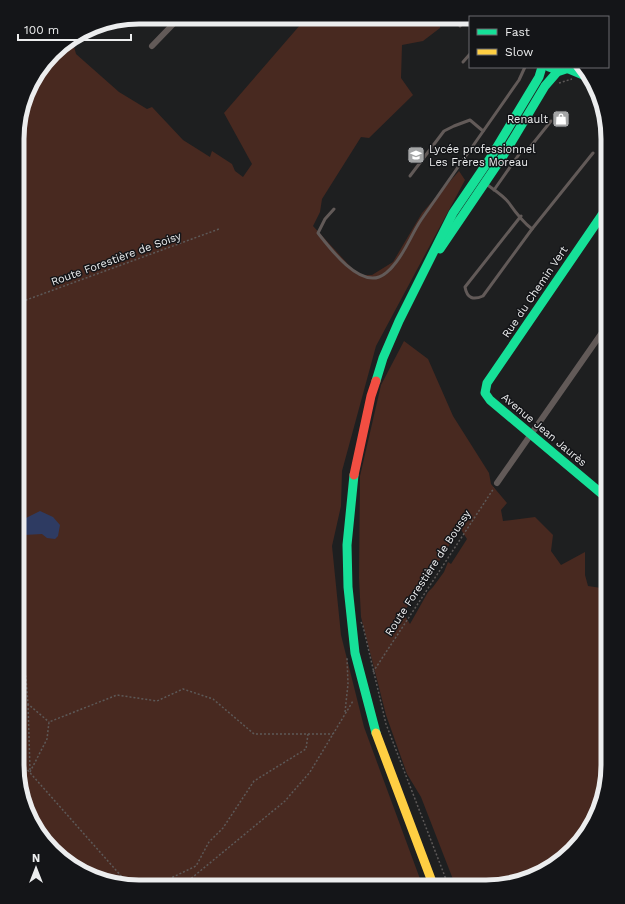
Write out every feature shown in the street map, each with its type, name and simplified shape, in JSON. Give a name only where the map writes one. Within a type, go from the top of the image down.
[{"type":"main road","points":[[431,880],[373,725],[355,653],[348,587],[348,546],[349,516],[356,461],[371,396],[383,358],[399,321],[453,213],[489,160],[539,77],[542,68]]},
{"type":"main road","points":[[422,275],[484,184],[546,86],[554,69],[570,68],[581,73]]},
{"type":"main road","name":"Rue du Chemin Vert","points":[[485,393],[487,383],[601,216]]},
{"type":"main road","name":"Avenue Jean Jaurès","points":[[485,393],[490,400],[601,493]]},
{"type":"street","points":[[152,46],[173,24]]},
{"type":"street","points":[[497,484],[601,334]]},
{"type":"lane","points":[[463,62],[469,55]]},
{"type":"lane","points":[[334,209],[325,219],[318,233],[340,260],[360,274],[371,278],[379,277],[393,267],[420,221],[518,80],[524,68]]},
{"type":"lane","points":[[410,176],[444,131],[470,120],[483,131]]},
{"type":"lane","points":[[494,190],[520,153],[527,151],[551,120]]},
{"type":"lane","points":[[520,216],[466,287],[466,293],[470,297],[477,299],[483,296],[532,229],[593,153]]},
{"type":"lane","points":[[484,184],[494,190],[509,203],[511,208],[520,216],[522,221],[532,229]]},
{"type":"path","points":[[555,84],[578,77]]},
{"type":"path","name":"Route Forestière de Soisy","points":[[24,301],[219,229]]},
{"type":"path","name":"Route Forestière de Boussy","points":[[373,672],[497,484]]},
{"type":"path","points":[[360,620],[371,657],[373,672],[386,724],[446,880]]},
{"type":"path","points":[[24,668],[28,704],[30,772]]},
{"type":"path","points":[[49,722],[117,695],[157,701],[183,689],[213,700],[254,734],[333,734]]},
{"type":"path","points":[[189,880],[285,801],[310,772],[353,701]]},
{"type":"path","points":[[28,704],[49,722]]},
{"type":"path","points":[[30,772],[47,739],[49,722]]},
{"type":"path","points":[[169,880],[196,866],[209,842],[223,828],[254,782],[306,749],[308,734]]},
{"type":"path","points":[[24,766],[124,879]]},
{"type":"shaded area","points":[[301,24],[440,24],[440,28],[423,41],[402,45],[401,78],[413,95],[369,138],[361,137],[322,199],[320,212],[313,226],[358,275],[372,275],[393,262],[422,213],[459,171],[465,180],[376,346],[342,471],[341,506],[332,546],[341,635],[364,727],[420,880],[139,880],[110,876],[82,865],[58,846],[39,822],[30,802],[26,787],[24,772],[24,139],[25,124],[30,102],[39,82],[48,69],[73,44],[76,54],[119,92],[147,109],[152,107],[183,140],[210,157],[212,151],[232,164],[235,171],[243,177],[252,164],[224,113]]},
{"type":"shaded area","points":[[404,341],[428,359],[453,416],[489,473],[491,484],[507,503],[501,510],[503,521],[535,517],[553,535],[551,551],[561,565],[585,552],[585,575],[588,586],[601,588],[601,772],[599,787],[595,802],[582,829],[562,851],[550,861],[537,868],[508,878],[493,880],[453,880],[421,797],[407,774],[386,715],[361,617],[359,578],[360,476],[381,385]],"holes":[[[460,528],[467,539],[451,564],[448,562],[444,572],[428,592],[410,624],[403,613],[442,557]]]},
{"type":"water","points":[[40,511],[53,517],[60,525],[58,536],[55,539],[47,538],[42,534],[24,535],[24,524],[26,518]]},
{"type":"traffic: fast","points":[[376,381],[383,358],[399,321],[453,213],[489,160],[539,77],[542,68]]},
{"type":"traffic: fast","points":[[552,68],[560,71],[569,68]]},
{"type":"traffic: fast","points":[[569,69],[581,74]]},
{"type":"traffic: fast","points":[[440,249],[503,156],[545,86],[558,71]]},
{"type":"traffic: fast","points":[[601,216],[487,383],[485,393],[490,400],[601,493]]},
{"type":"traffic: fast","points":[[354,475],[347,545],[348,587],[355,653],[376,733]]},
{"type":"traffic: slow","points":[[376,733],[431,880]]},
{"type":"traffic: jam","points":[[354,475],[371,396],[376,381]]},
{"type":"place","name":"Renault","points":[[561,119]]},
{"type":"place","name":"Lycée professionnel Les Frères Moreau","points":[[416,155]]}]
